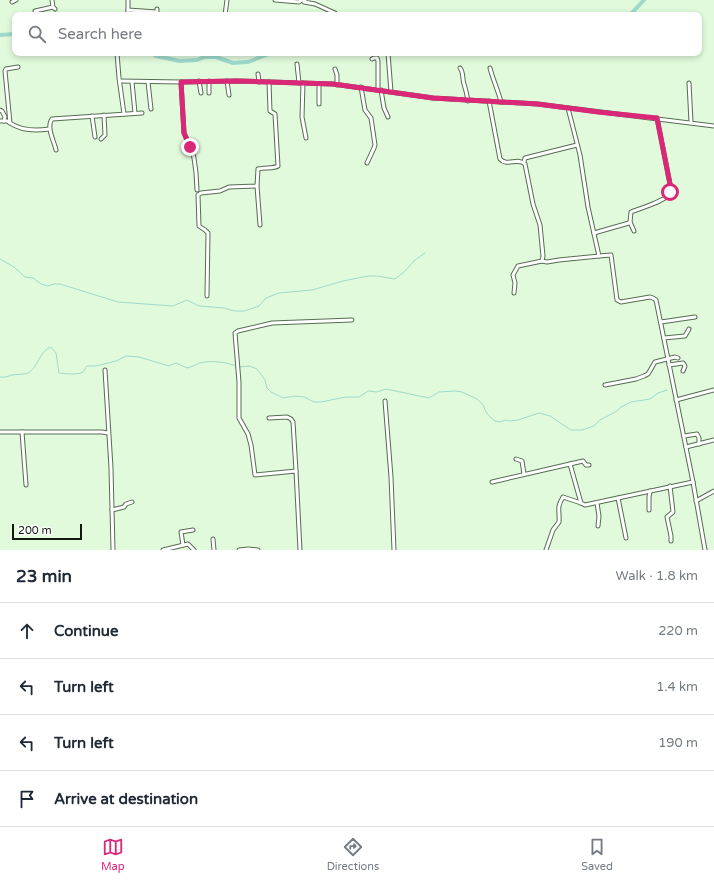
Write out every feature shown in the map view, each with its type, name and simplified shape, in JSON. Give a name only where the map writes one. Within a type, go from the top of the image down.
[{"type":"street","points":[[12,2],[16,0]]},
{"type":"street","points":[[35,11],[54,8],[52,0]]},
{"type":"street","points":[[128,0],[128,10],[157,12],[157,9]]},
{"type":"street","points":[[225,12],[227,0]]},
{"type":"street","points":[[275,0],[299,2],[303,0],[304,2],[315,4],[333,12]]},
{"type":"street","points":[[118,56],[124,114]]},
{"type":"street","points":[[388,56],[391,92]]},
{"type":"street","points":[[372,59],[377,58],[378,61],[380,90],[384,108],[388,117]]},
{"type":"street","points":[[297,64],[301,83],[302,117],[306,138]]},
{"type":"street","points":[[10,123],[5,69],[18,67]]},
{"type":"street","points":[[460,68],[462,71],[468,101]]},
{"type":"street","points":[[490,68],[501,102]]},
{"type":"street","points":[[335,69],[337,75],[337,85]]},
{"type":"street","points":[[258,74],[259,82]]},
{"type":"street","points":[[120,81],[227,81],[337,85],[361,87],[433,98],[538,104],[714,126]]},
{"type":"street","points":[[199,81],[201,93]]},
{"type":"street","points":[[209,81],[209,93]]},
{"type":"street","points":[[227,81],[229,95]]},
{"type":"street","points":[[132,82],[135,113]]},
{"type":"street","points":[[148,82],[151,109]]},
{"type":"street","points":[[181,82],[184,133],[194,158],[197,190]]},
{"type":"street","points":[[260,225],[257,186],[258,170],[262,168],[276,168],[278,166],[275,114],[270,111],[269,82]]},
{"type":"street","points":[[689,83],[691,122]]},
{"type":"street","points":[[319,84],[319,104]]},
{"type":"street","points":[[361,87],[365,112],[371,118],[375,144],[367,163]]},
{"type":"street","points":[[489,101],[500,159],[506,163],[524,162]]},
{"type":"street","points":[[568,108],[577,145],[599,256]]},
{"type":"street","points":[[0,110],[5,118],[2,121],[10,123],[18,128],[26,130],[50,129]]},
{"type":"street","points":[[56,150],[50,129],[52,119],[142,113]]},
{"type":"street","points":[[101,139],[106,135],[104,115]]},
{"type":"street","points":[[92,116],[95,136]]},
{"type":"street","points":[[634,231],[630,222],[631,212],[653,204],[666,197],[670,192],[670,184],[657,118]]},
{"type":"street","points":[[524,162],[526,158],[577,145]]},
{"type":"street","points":[[524,162],[526,164],[536,213],[539,218],[543,256],[542,261]]},
{"type":"street","points":[[207,296],[208,233],[199,226],[198,195],[201,193],[220,191],[229,188],[257,186]]},
{"type":"street","points":[[594,233],[630,222]]},
{"type":"street","points":[[514,293],[515,283],[513,275],[518,266],[542,261],[547,262],[612,255],[617,300],[621,302],[653,298],[656,300],[671,365],[676,400],[705,550]]},
{"type":"street","points":[[661,322],[694,317]]},
{"type":"street","points":[[296,471],[255,475],[251,444],[248,434],[239,418],[239,369],[235,333],[236,331],[272,323],[352,320]]},
{"type":"street","points":[[664,338],[685,336],[689,329]]},
{"type":"street","points":[[605,385],[636,379],[648,374],[656,362],[669,358],[678,358]]},
{"type":"street","points":[[671,365],[683,362],[685,366],[683,371]]},
{"type":"street","points":[[105,370],[113,550]]},
{"type":"street","points":[[676,400],[714,390]]},
{"type":"street","points":[[385,401],[391,477],[394,550]]},
{"type":"street","points":[[269,418],[287,418],[291,419],[293,422],[300,550]]},
{"type":"street","points":[[0,432],[108,433]]},
{"type":"street","points":[[22,432],[26,485]]},
{"type":"street","points":[[684,436],[696,434],[699,438],[699,444]]},
{"type":"street","points":[[686,447],[714,440]]},
{"type":"street","points":[[516,459],[522,461],[524,474]]},
{"type":"street","points":[[492,482],[583,461],[586,465],[589,465]]},
{"type":"street","points":[[570,464],[581,502]]},
{"type":"street","points":[[546,550],[552,530],[559,522],[558,508],[563,497],[581,502],[585,505],[693,482]]},
{"type":"street","points":[[670,486],[674,512],[667,517],[671,541]]},
{"type":"street","points":[[649,510],[650,491]]},
{"type":"street","points":[[696,501],[714,491]]},
{"type":"street","points":[[618,498],[626,538]]},
{"type":"street","points":[[112,510],[124,507],[126,504],[132,502]]},
{"type":"street","points":[[597,503],[599,516],[598,526]]},
{"type":"street","points":[[182,545],[182,532],[193,530]]},
{"type":"street","points":[[212,539],[214,550]]},
{"type":"street","points":[[163,550],[182,545],[190,545],[194,550]]},
{"type":"street","points":[[239,550],[258,550]]},
{"type":"waterway","points":[[633,12],[644,0]]},
{"type":"waterway","points":[[0,35],[12,34]]},
{"type":"waterway","points":[[156,56],[180,61],[197,60],[204,57],[216,57],[233,63],[248,62],[263,56]]},
{"type":"waterway","points":[[0,259],[14,267],[25,277],[33,278],[41,284],[48,286],[60,284],[118,302],[173,306],[187,300],[199,306],[244,311],[259,306],[266,298],[279,293],[312,290],[343,281],[368,276],[395,279],[415,260],[425,253]]},
{"type":"waterway","points":[[0,377],[28,373],[44,352],[51,347],[56,353],[59,373],[65,374],[81,373],[87,366],[96,366],[116,361],[126,356],[139,357],[169,366],[176,363],[187,368],[200,363],[209,362],[228,363],[236,366]]},
{"type":"waterway","points":[[239,367],[249,366],[257,369],[265,380],[267,388],[271,392],[283,398],[295,396],[304,397],[314,402],[321,402],[346,397],[359,397],[368,391],[377,392],[386,389],[429,398],[439,392],[455,391],[462,392],[477,399],[483,405],[486,412],[495,421],[500,422],[505,420],[518,420],[539,413],[550,416],[571,430],[582,430],[594,426],[600,420],[631,402],[650,399],[658,393],[667,390]]},
{"type":"route","points":[[190,147],[184,133],[181,82],[237,81],[333,84],[433,98],[538,104],[657,118],[670,184],[670,192]]}]
